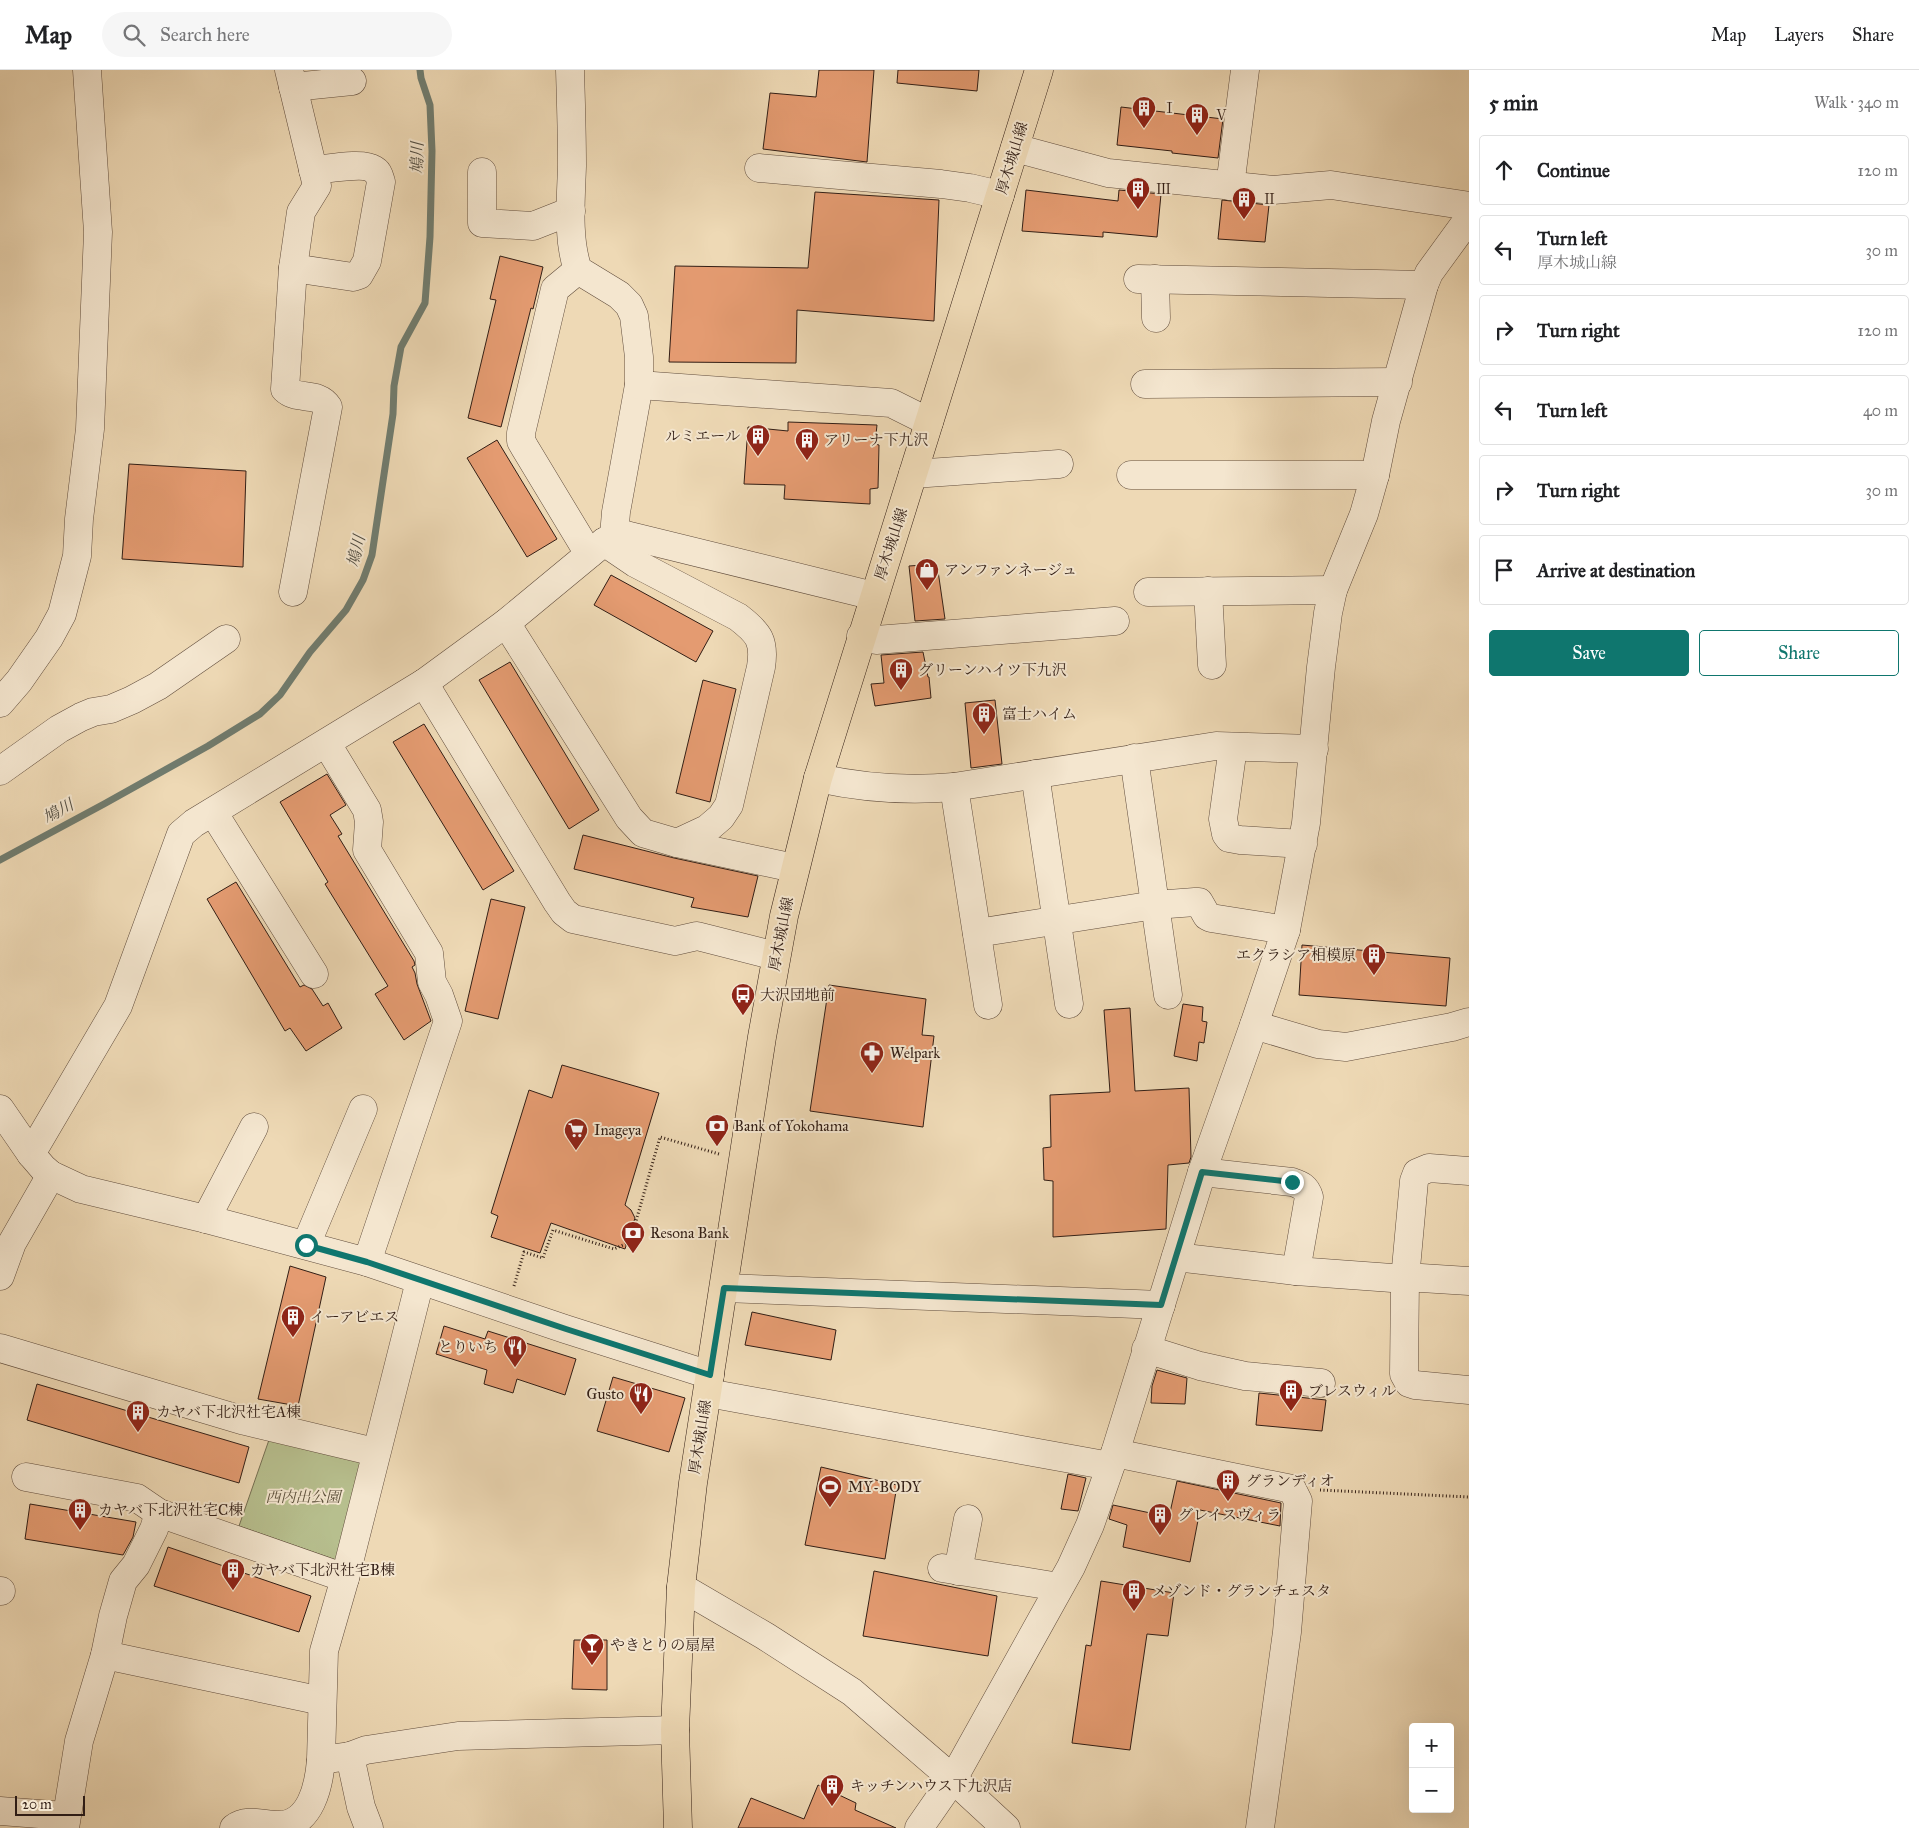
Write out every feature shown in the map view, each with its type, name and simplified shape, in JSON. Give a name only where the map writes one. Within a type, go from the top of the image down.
[{"type":"main road","name":"厚木城山線","points":[[678,1828],[675,1730],[681,1587],[693,1483],[776,956],[794,868],[818,778],[861,636],[1039,70]]},
{"type":"street","points":[[0,703],[20,681],[49,638],[62,614],[77,556],[79,519],[90,429],[98,232],[87,70]]},
{"type":"street","points":[[570,70],[572,130],[571,211],[574,260],[578,270],[619,295],[630,305],[636,330],[639,385],[616,512],[602,544]]},
{"type":"street","points":[[1230,186],[1245,70]]},
{"type":"street","points":[[293,592],[328,407],[325,401],[320,398],[289,393],[285,389],[293,268],[301,212],[317,186],[291,79],[352,81]]},
{"type":"street","points":[[1015,148],[1108,173],[1273,190],[1331,185],[1469,206]]},
{"type":"street","points":[[293,268],[353,278],[360,275],[366,261],[380,182],[379,173],[372,167],[364,166],[313,170]]},
{"type":"street","points":[[759,168],[941,184],[1000,195]]},
{"type":"street","points":[[482,172],[482,223],[533,226],[571,211]]},
{"type":"street","points":[[919,1828],[953,1779],[1071,1567],[1090,1525],[1113,1460],[1202,1172],[1286,930],[1303,844],[1321,667],[1333,590],[1364,514],[1386,422],[1424,285],[1429,273],[1469,218]]},
{"type":"street","points":[[578,270],[556,289],[520,432],[525,448],[602,544],[738,617],[752,628],[763,644],[761,667],[729,805],[721,817],[707,829],[677,842]]},
{"type":"street","points":[[1156,318],[1146,279],[1424,285]]},
{"type":"street","points":[[1145,384],[1398,382]]},
{"type":"street","points":[[639,385],[891,403],[929,422]]},
{"type":"street","points":[[913,474],[1059,464]]},
{"type":"street","points":[[1131,475],[1375,474]]},
{"type":"street","points":[[31,1154],[118,1006],[181,834],[194,823],[328,744],[424,683],[506,623],[602,544],[626,535],[874,596]]},
{"type":"street","points":[[1148,592],[1333,590]]},
{"type":"street","points":[[1208,591],[1212,665]]},
{"type":"street","points":[[861,636],[876,640],[1115,621]]},
{"type":"street","points":[[506,623],[629,818],[643,833],[794,868]]},
{"type":"street","points":[[0,770],[58,729],[93,712],[111,709],[132,700],[216,654]]},
{"type":"street","points":[[424,683],[557,902],[564,912],[573,919],[674,941],[697,936],[776,956]]},
{"type":"street","points":[[328,744],[367,810],[369,822],[367,850],[428,953],[432,982],[439,995],[448,1021],[367,1262]]},
{"type":"street","points":[[818,778],[896,790],[954,787],[1216,746],[1314,750]]},
{"type":"street","points":[[1233,747],[1223,819],[1226,834],[1229,838],[1240,840],[1303,844]]},
{"type":"street","points":[[1134,758],[1168,995]]},
{"type":"street","points":[[1035,774],[1069,1004]]},
{"type":"street","points":[[954,787],[988,1005]]},
{"type":"street","points":[[213,812],[314,974]]},
{"type":"street","points":[[977,933],[1155,906],[1195,902],[1199,902],[1207,916],[1211,918],[1286,930]]},
{"type":"street","points":[[1254,1025],[1318,1044],[1346,1047],[1452,1027],[1469,1022]]},
{"type":"street","points":[[0,1109],[31,1154],[51,1175],[81,1189],[206,1219],[367,1262],[709,1384],[1113,1460],[1292,1489],[1298,1501],[1286,1632],[1260,1828]]},
{"type":"street","points":[[306,1245],[365,1123]]},
{"type":"street","points":[[206,1219],[254,1128]]},
{"type":"street","points":[[1469,1172],[1429,1168],[1417,1173],[1414,1181],[1405,1278],[1404,1374],[1405,1380],[1409,1384],[1469,1390]]},
{"type":"street","points":[[1202,1172],[1292,1182],[1301,1185],[1307,1190],[1309,1197],[1296,1271]]},
{"type":"street","points":[[0,1276],[12,1243],[51,1175]]},
{"type":"street","points":[[1176,1257],[1296,1271],[1469,1281]]},
{"type":"street","points":[[234,1828],[245,1822],[280,1825],[289,1823],[305,1810],[315,1794],[319,1777],[324,1651],[345,1578],[420,1281]]},
{"type":"street","points":[[724,1288],[1161,1305]]},
{"type":"street","points":[[0,1348],[245,1421],[376,1452]]},
{"type":"street","points":[[1146,1349],[1200,1366],[1245,1376],[1321,1384]]},
{"type":"street","points":[[26,1477],[138,1498],[159,1513],[345,1578]]},
{"type":"street","points":[[0,1811],[65,1822],[79,1741],[105,1656],[113,1616],[123,1582],[136,1565],[154,1529],[159,1513]]},
{"type":"street","points":[[968,1519],[950,1570],[1059,1587]]},
{"type":"street","points":[[681,1587],[766,1636],[852,1692],[953,1779],[1006,1828]]},
{"type":"street","points":[[105,1656],[322,1701]]},
{"type":"street","points":[[320,1760],[350,1756],[366,1750],[458,1736],[675,1730]]},
{"type":"street","points":[[350,1756],[361,1808],[369,1828]]},
{"type":"path","points":[[512,1292],[524,1252],[543,1258],[553,1230],[614,1249],[630,1242],[660,1137],[720,1155]]},
{"type":"path","points":[[632,1233],[642,1236]]},
{"type":"path","points":[[1292,1489],[1469,1498]]},
{"type":"green space","name":"西内出公園","points":[[270,1437],[363,1461],[336,1560],[239,1526]]},
{"type":"building","points":[[819,70],[874,70],[867,162],[763,149],[770,93],[816,97]]},
{"type":"building","points":[[898,70],[979,70],[977,91],[897,83]]},
{"type":"building","points":[[1121,107],[1223,119],[1218,158],[1117,145]]},
{"type":"building","points":[[1026,190],[1118,201],[1119,190],[1161,194],[1157,237],[1103,232],[1103,237],[1022,231]]},
{"type":"building","points":[[815,192],[939,200],[934,321],[797,310],[796,363],[669,362],[675,266],[808,268]]},
{"type":"building","name":"Ⅱ","points":[[1222,200],[1269,205],[1265,242],[1218,239]]},
{"type":"building","points":[[500,256],[543,267],[501,427],[468,418],[496,300],[490,299]]},
{"type":"building","points":[[788,422],[877,425],[875,444],[879,445],[878,488],[870,489],[870,504],[784,499],[785,485],[744,484],[748,427],[788,431]]},
{"type":"building","points":[[497,440],[557,539],[527,557],[467,458]]},
{"type":"building","points":[[129,464],[246,471],[243,567],[122,559]]},
{"type":"building","points":[[937,564],[945,619],[915,621],[909,566]]},
{"type":"building","points":[[611,575],[713,631],[696,662],[594,605]]},
{"type":"building","points":[[923,652],[929,677],[931,698],[875,706],[871,684],[884,683],[881,655]]},
{"type":"building","points":[[510,662],[599,810],[569,829],[479,680]]},
{"type":"building","points":[[703,680],[736,689],[710,802],[676,793]]},
{"type":"building","name":"富士ハイム","points":[[995,700],[1002,764],[971,768],[965,703]]},
{"type":"building","points":[[424,724],[514,871],[483,890],[393,742]]},
{"type":"building","points":[[327,774],[346,805],[330,815],[342,834],[338,836],[414,961],[415,965],[412,967],[431,1021],[404,1040],[375,994],[388,986],[325,884],[328,882],[280,802]]},
{"type":"building","points":[[583,835],[674,858],[758,876],[748,917],[691,907],[694,898],[574,869]]},
{"type":"building","points":[[236,882],[300,987],[304,985],[312,989],[323,1006],[328,1003],[342,1028],[306,1051],[290,1028],[285,1031],[207,899]]},
{"type":"building","points":[[491,899],[525,907],[498,1019],[465,1011]]},
{"type":"building","name":"エクラシア相模原","points":[[1302,945],[1450,958],[1446,1006],[1299,995]]},
{"type":"building","name":"Welpark","points":[[829,985],[926,999],[922,1035],[934,1036],[923,1127],[810,1111]]},
{"type":"building","points":[[1183,1004],[1203,1007],[1202,1021],[1207,1022],[1204,1043],[1199,1042],[1197,1061],[1174,1056]]},
{"type":"building","points":[[1130,1008],[1135,1091],[1189,1088],[1191,1157],[1189,1163],[1168,1165],[1166,1229],[1053,1237],[1053,1181],[1044,1180],[1043,1148],[1051,1147],[1050,1095],[1110,1092],[1104,1010]]},
{"type":"building","name":"Inageya","points":[[562,1065],[659,1093],[625,1205],[631,1210],[635,1218],[625,1249],[551,1223],[540,1253],[491,1237],[498,1216],[491,1213],[529,1090],[552,1098]]},
{"type":"building","name":"イーアビエス","points":[[290,1266],[326,1277],[298,1406],[258,1399]]},
{"type":"building","points":[[752,1312],[836,1330],[831,1360],[745,1345]]},
{"type":"building","points":[[444,1326],[485,1339],[488,1331],[576,1359],[565,1395],[517,1379],[513,1393],[484,1384],[487,1370],[436,1354]]},
{"type":"building","points":[[1157,1370],[1187,1378],[1185,1404],[1151,1403],[1152,1386]]},
{"type":"building","name":"Gusto","points":[[613,1377],[685,1398],[669,1452],[597,1431]]},
{"type":"building","name":"カヤバ下北沢社宅A棟","points":[[37,1384],[249,1447],[239,1483],[27,1420]]},
{"type":"building","name":"ブレスウィル","points":[[1259,1393],[1326,1400],[1322,1431],[1256,1425]]},
{"type":"building","points":[[821,1467],[897,1485],[885,1559],[805,1545]]},
{"type":"building","points":[[1068,1474],[1086,1478],[1078,1511],[1061,1509]]},
{"type":"building","points":[[1177,1481],[1281,1503],[1280,1526],[1200,1510],[1190,1562],[1123,1547],[1127,1525],[1109,1519],[1113,1505],[1169,1517]]},
{"type":"building","name":"カヤバ下北沢社宅C棟","points":[[30,1504],[136,1522],[133,1537],[123,1555],[25,1539]]},
{"type":"building","name":"カヤバ下北沢社宅B棟","points":[[168,1547],[311,1596],[299,1632],[154,1586]]},
{"type":"building","points":[[874,1571],[997,1596],[988,1656],[863,1636]]},
{"type":"building","points":[[1101,1581],[1174,1593],[1168,1636],[1147,1634],[1130,1750],[1072,1743],[1086,1645],[1091,1646]]},
{"type":"building","points":[[574,1640],[607,1640],[607,1690],[572,1689]]},
{"type":"building","name":"キッチンハウス下九沢店","points":[[818,1785],[856,1803],[855,1810],[896,1828],[738,1828],[751,1798],[804,1819]]},
{"type":"waterway","name":"鳩川","points":[[0,860],[208,746],[260,714],[280,695],[310,652],[346,610],[363,580],[372,555],[393,414],[394,386],[401,347],[425,303],[430,237],[432,151],[430,105],[420,70]]},
{"type":"place","name":"Ⅰ","points":[[1144,129]]},
{"type":"place","name":"Ⅴ","points":[[1197,136]]},
{"type":"place","name":"Ⅲ","points":[[1138,210]]},
{"type":"place","name":"Ⅱ","points":[[1244,220]]},
{"type":"place","name":"ルミエール","points":[[758,457]]},
{"type":"place","name":"アリーナ下九沢","points":[[807,461]]},
{"type":"place","name":"アンファンネージュ","points":[[927,591]]},
{"type":"place","name":"グリーンハイツ下九沢","points":[[901,691]]},
{"type":"place","name":"富士ハイム","points":[[984,735]]},
{"type":"place","name":"エクラシア相模原","points":[[1374,976]]},
{"type":"place","name":"大沢団地前","points":[[743,1016]]},
{"type":"place","name":"Welpark","points":[[872,1074]]},
{"type":"place","name":"Bank of Yokohama","points":[[717,1147]]},
{"type":"place","name":"Inageya","points":[[576,1151]]},
{"type":"place","name":"Resona Bank","points":[[633,1254]]},
{"type":"place","name":"イーアビエス","points":[[293,1338]]},
{"type":"place","name":"とりいち","points":[[515,1368]]},
{"type":"place","name":"ブレスウィル","points":[[1291,1412]]},
{"type":"place","name":"Gusto","points":[[641,1415]]},
{"type":"place","name":"カヤバ下北沢社宅A棟","points":[[138,1433]]},
{"type":"place","name":"グランディオ","points":[[1228,1502]]},
{"type":"place","name":"MY-BODY","points":[[830,1508]]},
{"type":"place","name":"カヤバ下北沢社宅C棟","points":[[80,1531]]},
{"type":"place","name":"グレイスヴィラ","points":[[1160,1536]]},
{"type":"place","name":"カヤバ下北沢社宅B棟","points":[[233,1591]]},
{"type":"place","name":"メゾンド・グランチェスタ","points":[[1134,1612]]},
{"type":"place","name":"やきとりの扇屋","points":[[592,1666]]},
{"type":"place","name":"キッチンハウス下九沢店","points":[[832,1807]]},
{"type":"route","points":[[306,1245],[367,1262],[710,1375],[724,1288],[1161,1305],[1202,1172],[1292,1182]]}]
